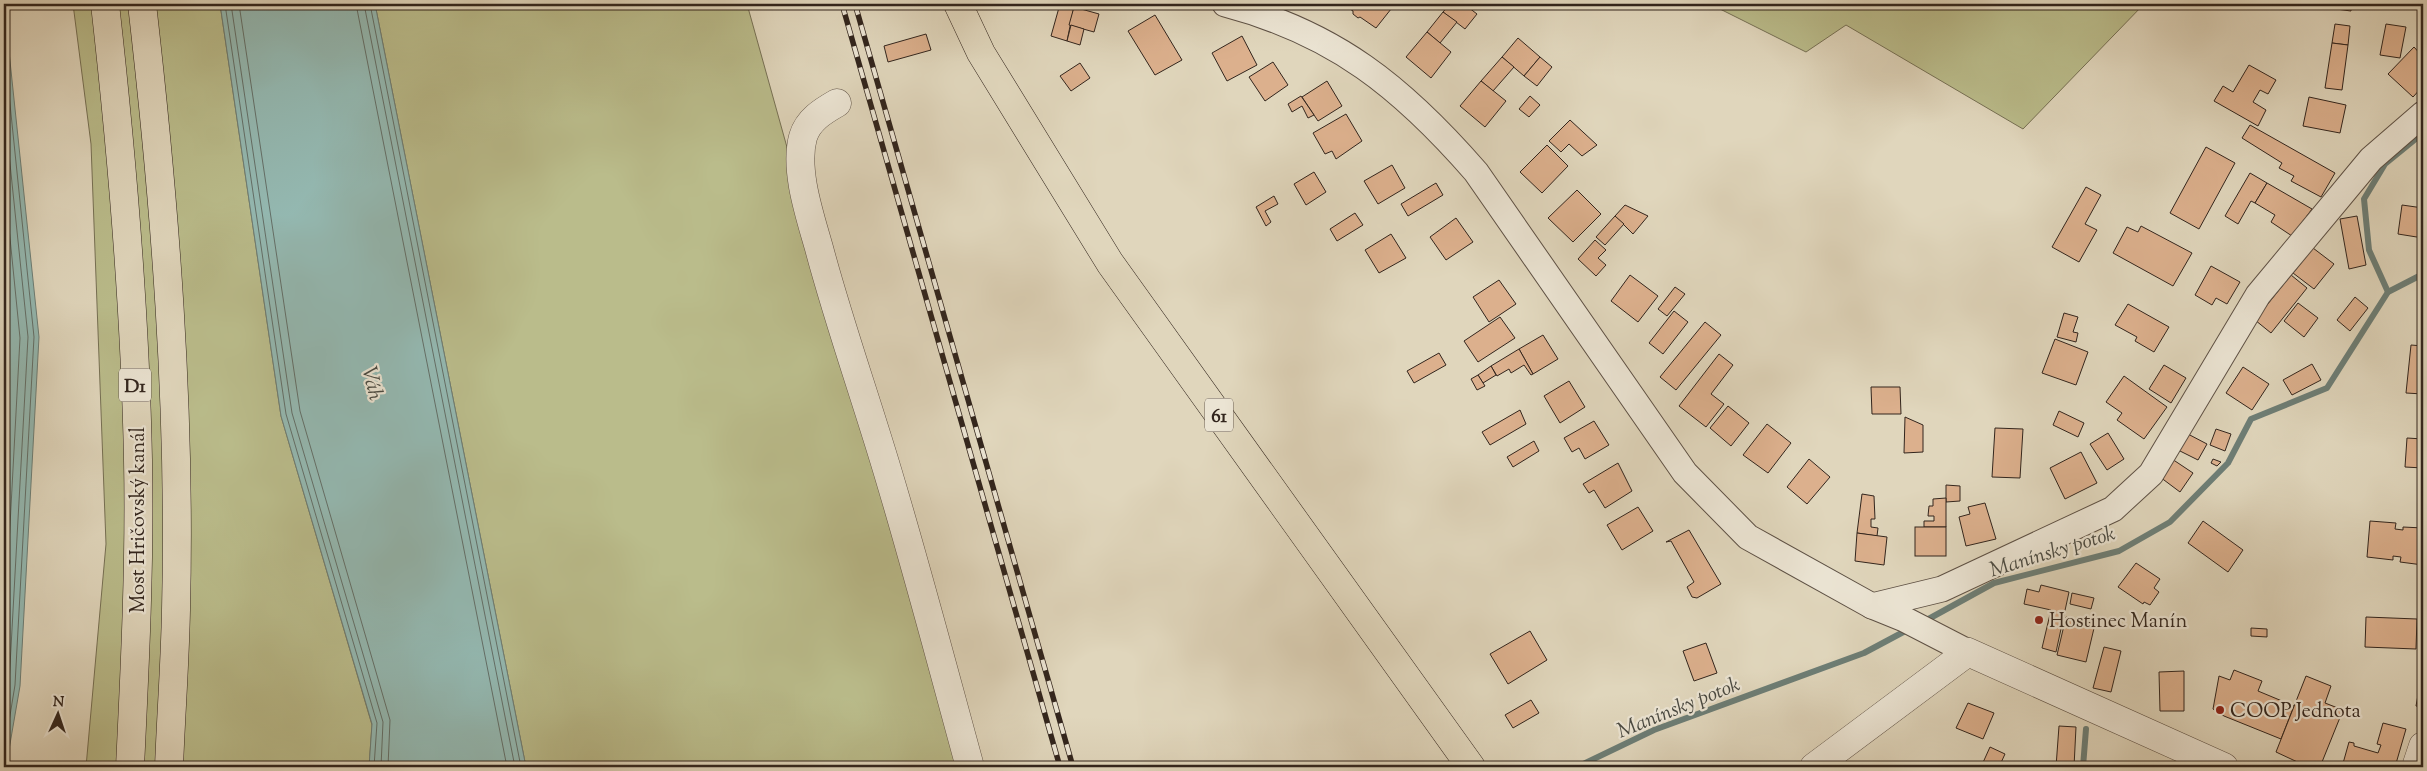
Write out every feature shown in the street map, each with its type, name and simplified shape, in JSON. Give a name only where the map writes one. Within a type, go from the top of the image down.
[{"type":"main road","name":"Most Hričovský kanál","points":[[104,4],[124,188],[138,460],[138,604],[130,767]]},
{"type":"main road","name":"Most Hričovský kanál","points":[[142,4],[170,311],[175,459],[176,609],[169,767]]},
{"type":"main road","name":"61","points":[[958,4],[981,53],[1110,263],[1471,767]]},
{"type":"street","points":[[1225,4],[1277,20],[1316,36],[1382,78],[1418,110],[1476,172],[1685,473],[1748,537],[1872,606],[1904,619],[1968,652],[2224,767]]},
{"type":"street","points":[[837,103],[821,112],[810,123],[803,136],[802,173],[805,195],[837,317],[893,491],[970,767]]},
{"type":"street","points":[[1872,606],[1942,589],[2113,509],[2151,474],[2258,295],[2372,159],[2423,114]]},
{"type":"street","points":[[1814,767],[1968,652]]},
{"type":"street","points":[[2416,767],[2423,746]]},
{"type":"green space","points":[[73,4],[220,4],[281,416],[372,725],[369,767],[86,767],[106,544],[91,144]]},
{"type":"green space","points":[[375,4],[747,4],[960,767],[526,767]]},
{"type":"green space","points":[[1716,4],[2144,4],[2023,129],[1846,25],[1806,52],[1716,7]]},
{"type":"water","points":[[4,4],[39,337],[20,686],[6,767],[4,767]]},
{"type":"water","name":"Váh","points":[[220,4],[375,4],[526,767],[369,767],[372,724],[281,416]]},
{"type":"building","points":[[1060,4],[1074,7],[1067,41],[1051,36]]},
{"type":"building","points":[[1354,4],[1395,4],[1376,28],[1353,14],[1353,11],[1350,9]]},
{"type":"building","points":[[1450,4],[1464,4],[1477,14],[1465,29],[1443,12]]},
{"type":"building","points":[[2337,4],[2351,4],[2351,11],[2336,9]]},
{"type":"building","points":[[1074,7],[1099,14],[1094,32],[1069,25]]},
{"type":"building","points":[[1443,12],[1457,22],[1440,43],[1427,32]]},
{"type":"building","points":[[1155,15],[1182,60],[1155,75],[1128,31]]},
{"type":"building","points":[[2335,24],[2350,26],[2348,45],[2332,43]]},
{"type":"building","points":[[2386,24],[2406,27],[2400,58],[2380,55]]},
{"type":"building","points":[[1071,25],[1084,29],[1080,45],[1067,41]]},
{"type":"building","points":[[1427,32],[1451,52],[1431,78],[1406,57]]},
{"type":"building","points":[[926,34],[931,50],[888,62],[884,46]]},
{"type":"building","points":[[1242,36],[1257,65],[1227,81],[1212,53]]},
{"type":"building","points":[[1518,38],[1540,57],[1524,76],[1502,57]]},
{"type":"building","points":[[2332,43],[2348,45],[2342,90],[2325,88]]},
{"type":"building","points":[[2414,47],[2423,57],[2423,86],[2413,97],[2388,74]]},
{"type":"building","points":[[1502,57],[1514,67],[1493,91],[1481,81]]},
{"type":"building","points":[[1540,57],[1552,67],[1537,86],[1524,76]]},
{"type":"building","points":[[1273,62],[1288,85],[1265,101],[1249,77]]},
{"type":"building","points":[[1080,63],[1090,78],[1071,91],[1060,76]]},
{"type":"building","points":[[2249,65],[2276,80],[2268,94],[2260,90],[2253,102],[2266,110],[2258,126],[2214,101],[2223,86],[2233,92]]},
{"type":"building","points":[[1327,81],[1342,106],[1318,121],[1302,97]]},
{"type":"building","points":[[1481,81],[1506,101],[1485,127],[1460,106]]},
{"type":"building","points":[[1301,96],[1314,115],[1308,118],[1302,106],[1292,112],[1288,104]]},
{"type":"building","points":[[1530,96],[1540,105],[1529,117],[1519,109]]},
{"type":"building","points":[[2309,97],[2346,105],[2340,133],[2303,126]]},
{"type":"building","points":[[1346,114],[1362,141],[1336,159],[1332,151],[1325,154],[1313,133]]},
{"type":"building","points":[[1570,120],[1597,145],[1582,156],[1569,144],[1561,152],[1549,141]]},
{"type":"building","points":[[2250,125],[2335,173],[2321,197],[2291,181],[2294,176],[2279,168],[2282,163],[2242,138]]},
{"type":"building","points":[[1547,145],[1568,166],[1542,193],[1520,172]]},
{"type":"building","points":[[2206,147],[2235,163],[2199,229],[2170,213]]},
{"type":"building","points":[[1392,165],[1405,188],[1378,204],[1364,181]]},
{"type":"building","points":[[1314,172],[1326,192],[1306,205],[1294,184]]},
{"type":"building","points":[[2250,173],[2267,183],[2255,203],[2251,201],[2238,224],[2225,216]]},
{"type":"building","points":[[1436,183],[1443,195],[1408,216],[1401,204]]},
{"type":"building","points":[[2267,183],[2312,209],[2292,236],[2271,222],[2275,215],[2255,203]]},
{"type":"building","points":[[2086,187],[2101,195],[2085,224],[2097,230],[2079,262],[2052,247]]},
{"type":"building","points":[[1577,190],[1601,214],[1573,242],[1548,218]]},
{"type":"building","points":[[1274,196],[1278,204],[1265,211],[1271,222],[1266,226],[1256,207]]},
{"type":"building","points":[[1625,205],[1648,216],[1633,234],[1615,216]]},
{"type":"building","points":[[2402,205],[2423,208],[2423,238],[2398,234]]},
{"type":"building","points":[[1355,213],[1363,225],[1337,241],[1330,229]]},
{"type":"building","points":[[1615,216],[1624,224],[1605,245],[1596,237]]},
{"type":"building","points":[[2357,216],[2366,265],[2349,269],[2340,219]]},
{"type":"building","points":[[1456,218],[1473,242],[1446,260],[1430,237]]},
{"type":"building","points":[[2141,226],[2192,253],[2173,286],[2113,253],[2127,227],[2138,232]]},
{"type":"building","points":[[1391,234],[1406,258],[1379,273],[1365,250]]},
{"type":"building","points":[[1595,240],[1606,250],[1598,258],[1606,265],[1596,276],[1578,259]]},
{"type":"building","points":[[2313,248],[2334,264],[2314,289],[2293,273]]},
{"type":"building","points":[[2211,266],[2240,282],[2227,304],[2216,298],[2212,305],[2195,295]]},
{"type":"building","points":[[1630,275],[1658,296],[1638,322],[1611,301]]},
{"type":"building","points":[[2291,275],[2307,288],[2271,333],[2255,320]]},
{"type":"building","points":[[1499,280],[1516,304],[1489,322],[1473,297]]},
{"type":"building","points":[[1675,287],[1685,294],[1667,316],[1658,309]]},
{"type":"building","points":[[2355,297],[2368,308],[2350,331],[2337,320]]},
{"type":"building","points":[[2298,303],[2318,318],[2304,337],[2284,321]]},
{"type":"building","points":[[2128,304],[2169,327],[2154,352],[2135,341],[2137,337],[2115,325]]},
{"type":"building","points":[[1674,311],[1688,322],[1663,354],[1649,343]]},
{"type":"building","points":[[2064,313],[2078,317],[2073,332],[2078,333],[2076,342],[2057,337]]},
{"type":"building","points":[[1500,317],[1515,338],[1478,362],[1464,341]]},
{"type":"building","points":[[1705,322],[1721,335],[1676,390],[1660,377]]},
{"type":"building","points":[[1543,335],[1558,359],[1533,374],[1519,349]]},
{"type":"building","points":[[2055,339],[2088,352],[2076,385],[2042,373]]},
{"type":"building","points":[[2411,345],[2423,346],[2423,394],[2406,393]]},
{"type":"building","points":[[1519,349],[1533,374],[1531,375],[1524,365],[1511,373],[1509,369],[1497,376],[1491,366]]},
{"type":"building","points":[[1439,353],[1446,365],[1414,383],[1407,371]]},
{"type":"building","points":[[1719,354],[1733,365],[1711,394],[1724,404],[1706,427],[1679,406]]},
{"type":"building","points":[[2312,364],[2321,380],[2292,395],[2283,380]]},
{"type":"building","points":[[2164,365],[2186,378],[2171,403],[2149,389]]},
{"type":"building","points":[[1491,366],[1496,375],[1483,383],[1478,375]]},
{"type":"building","points":[[2243,367],[2269,384],[2252,410],[2226,393]]},
{"type":"building","points":[[1478,375],[1485,386],[1477,390],[1471,379]]},
{"type":"building","points":[[2124,376],[2167,407],[2144,439],[2117,420],[2122,413],[2106,402]]},
{"type":"building","points":[[1569,381],[1585,407],[1560,423],[1544,396]]},
{"type":"building","points":[[1871,387],[1900,387],[1901,414],[1872,414]]},
{"type":"building","points":[[1728,406],[1749,423],[1731,446],[1710,428]]},
{"type":"building","points":[[1520,410],[1526,424],[1490,445],[1482,432]]},
{"type":"building","points":[[2059,411],[2084,423],[2078,437],[2053,425]]},
{"type":"building","points":[[1905,417],[1923,425],[1923,452],[1904,453]]},
{"type":"building","points":[[1594,421],[1609,445],[1585,459],[1579,448],[1572,452],[1564,438]]},
{"type":"building","points":[[1767,424],[1791,443],[1768,473],[1743,455]]},
{"type":"building","points":[[1995,428],[2023,429],[2020,478],[1992,477]]},
{"type":"building","points":[[2216,429],[2231,434],[2225,451],[2210,445]]},
{"type":"building","points":[[2108,433],[2124,459],[2107,470],[2090,444]]},
{"type":"building","points":[[2186,433],[2207,444],[2198,460],[2178,450]]},
{"type":"building","points":[[2407,438],[2423,439],[2423,468],[2405,467]]},
{"type":"building","points":[[1534,441],[1539,451],[1513,467],[1507,457]]},
{"type":"building","points":[[2081,452],[2097,483],[2065,499],[2050,468]]},
{"type":"building","points":[[1809,459],[1830,477],[1807,504],[1787,487]]},
{"type":"building","points":[[2172,459],[2193,473],[2180,492],[2160,477]]},
{"type":"building","points":[[2213,459],[2221,462],[2217,466],[2211,463]]},
{"type":"building","points":[[1618,463],[1632,491],[1605,508],[1594,490],[1589,493],[1583,484]]},
{"type":"building","points":[[1946,485],[1960,486],[1960,501],[1946,502]]},
{"type":"building","points":[[1862,494],[1874,496],[1875,519],[1871,519],[1871,527],[1878,528],[1877,536],[1857,533]]},
{"type":"building","points":[[1946,498],[1946,527],[1924,527],[1924,521],[1934,521],[1934,516],[1928,516],[1929,506],[1933,506],[1933,499]]},
{"type":"building","points":[[1985,503],[1996,539],[1966,546],[1959,517],[1970,514],[1968,507]]},
{"type":"building","points":[[1638,507],[1653,531],[1622,550],[1607,525]]},
{"type":"building","points":[[2203,521],[2243,550],[2228,572],[2188,543]]},
{"type":"building","points":[[2370,521],[2396,523],[2395,529],[2403,530],[2403,527],[2423,528],[2423,565],[2400,562],[2401,557],[2393,556],[2393,560],[2367,557]]},
{"type":"building","points":[[1915,527],[1946,527],[1946,556],[1915,556]]},
{"type":"building","points":[[1689,530],[1721,584],[1697,598],[1692,597],[1687,587],[1694,582],[1671,541],[1666,542]]},
{"type":"building","points":[[1857,533],[1887,537],[1884,565],[1855,561]]},
{"type":"building","points":[[2136,563],[2160,579],[2154,588],[2159,592],[2150,605],[2144,602],[2143,604],[2118,587]]},
{"type":"building","points":[[2041,585],[2069,592],[2056,652],[2042,648],[2051,610],[2024,604],[2027,589],[2039,592]]},
{"type":"building","points":[[2072,593],[2094,598],[2091,609],[2070,604]]},
{"type":"building","points":[[2066,617],[2095,624],[2086,662],[2057,655]]},
{"type":"building","points":[[2366,617],[2417,619],[2416,649],[2365,647]]},
{"type":"building","points":[[2251,628],[2267,629],[2267,637],[2251,636]]},
{"type":"building","points":[[1530,631],[1547,660],[1508,684],[1490,654]]},
{"type":"building","points":[[1706,643],[1717,673],[1694,681],[1683,651]]},
{"type":"building","points":[[2104,647],[2121,651],[2111,692],[2093,688]]},
{"type":"building","points":[[2234,670],[2262,681],[2258,691],[2294,706],[2281,739],[2224,716],[2213,709],[2219,676],[2230,680]]},
{"type":"building","points":[[2184,671],[2184,711],[2160,711],[2159,672]]},
{"type":"building","points":[[2306,676],[2331,686],[2325,703],[2343,710],[2320,767],[2307,763],[2306,766],[2276,752]]},
{"type":"building","points":[[2418,695],[2423,697],[2421,707],[2416,706]]},
{"type":"building","points":[[1531,700],[1539,713],[1513,728],[1505,715]]},
{"type":"building","points":[[1968,703],[1994,713],[1983,739],[1956,728]]},
{"type":"building","points":[[2383,723],[2406,729],[2395,767],[2342,767],[2349,742],[2354,743],[2354,746],[2378,753],[2381,745],[2377,744]]},
{"type":"building","points":[[2059,726],[2076,727],[2074,767],[2056,767]]},
{"type":"building","points":[[1990,747],[2005,754],[1999,767],[1981,767]]},
{"type":"waterway","points":[[2388,292],[2369,250],[2364,199],[2385,164],[2423,133]]},
{"type":"waterway","name":"Manínsky potok","points":[[1923,622],[1994,583],[2119,551],[2170,522],[2228,463],[2251,419],[2327,388],[2388,292],[2423,274]]},
{"type":"waterway","name":"Manínsky potok","points":[[1577,767],[1654,730],[1864,653],[1909,629]]},
{"type":"waterway","points":[[2083,767],[2086,729]]},
{"type":"railway","points":[[842,4],[1060,767]]},
{"type":"railway","points":[[855,4],[1073,767]]},
{"type":"place","name":"Hostinec Manín","points":[[2039,620]]},
{"type":"place","name":"COOP Jednota","points":[[2220,710]]}]
